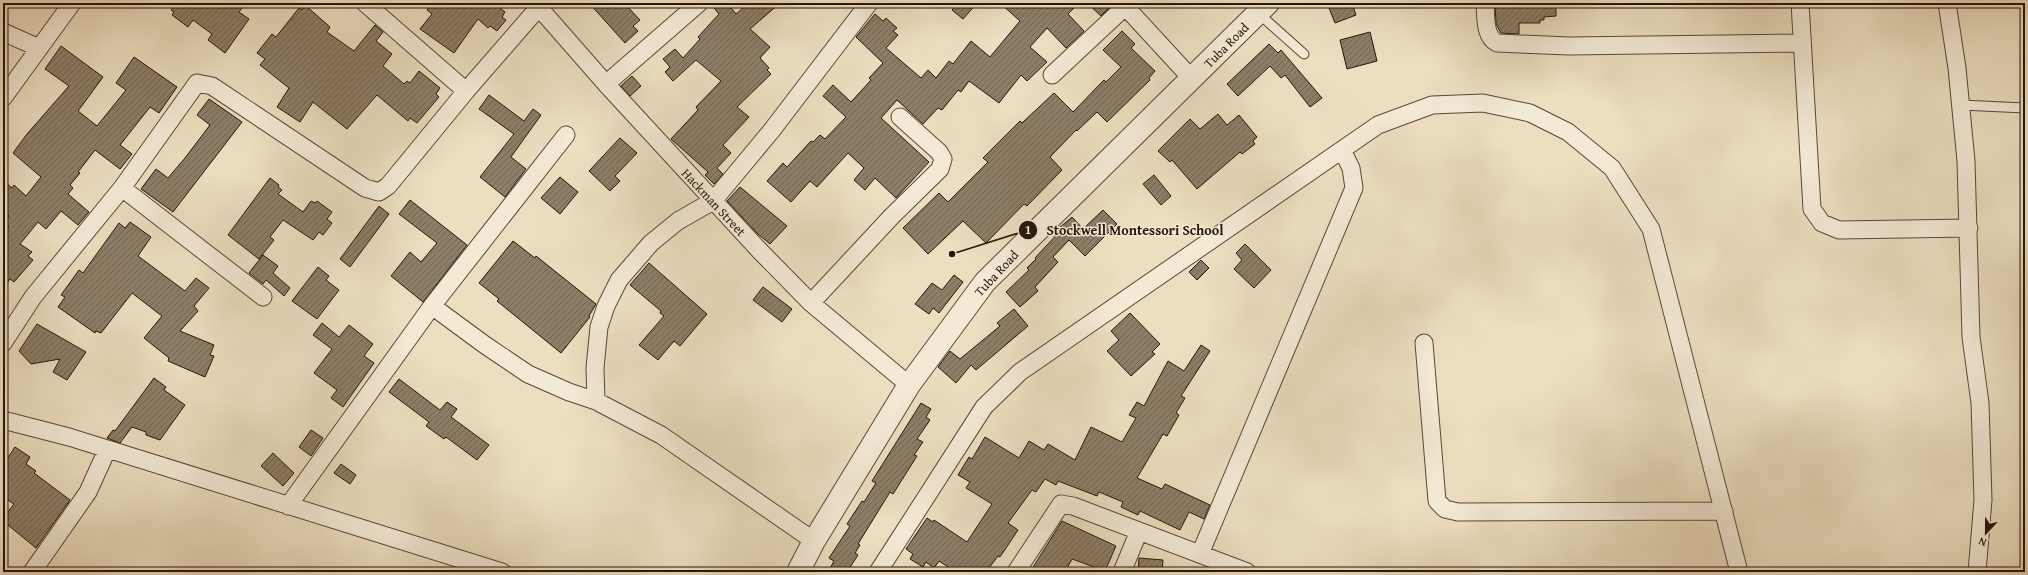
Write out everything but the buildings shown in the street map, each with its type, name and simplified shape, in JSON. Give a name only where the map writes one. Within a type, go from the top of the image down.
[{"type":"street","points":[[3,98],[72,3]]},
{"type":"street","points":[[365,3],[466,90]]},
{"type":"street","points":[[606,84],[699,3]]},
{"type":"street","points":[[596,401],[595,368],[599,327],[606,306],[619,280],[651,243],[678,221],[713,201],[772,130],[869,3]]},
{"type":"street","points":[[1485,3],[1488,36],[1491,40],[1497,43],[1569,46],[1802,43]]},
{"type":"street","points":[[1800,3],[1812,209],[1822,223],[1839,230],[1969,228]]},
{"type":"street","points":[[1947,3],[1957,68],[1966,161],[1971,337],[1980,403],[1983,500],[1977,572]]},
{"type":"street","points":[[1052,75],[1125,4],[1192,79]]},
{"type":"street","points":[[3,342],[33,297],[122,188],[197,83],[212,86],[365,188],[379,192],[388,186],[537,5]]},
{"type":"street","name":"Hackman Street","points":[[537,5],[606,84],[713,201],[811,303],[909,385]]},
{"type":"street","name":"Tuba Road","points":[[798,572],[814,540],[909,385],[985,282],[1263,8]]},
{"type":"street","points":[[3,32],[39,48]]},
{"type":"street","points":[[878,572],[984,407],[1020,372],[1378,125],[1432,105],[1483,103],[1530,113],[1568,132],[1612,168],[1651,229],[1740,572]]},
{"type":"street","points":[[811,303],[892,216],[940,169],[943,159],[939,152],[900,117]]},
{"type":"street","points":[[288,506],[432,306],[566,135]]},
{"type":"street","points":[[1200,554],[1354,188],[1351,168],[1342,150]]},
{"type":"street","points":[[122,188],[263,297]]},
{"type":"street","points":[[432,306],[528,374],[569,392],[596,401],[661,435],[814,540]]},
{"type":"street","points":[[1424,343],[1437,501],[1445,509],[1458,512],[1724,511]]},
{"type":"street","points":[[3,420],[69,437],[502,572]]},
{"type":"street","points":[[32,572],[88,492],[107,450]]},
{"type":"street","points":[[1016,572],[1061,504],[1073,506],[1200,554],[1217,567],[1247,572]]},
{"type":"street","points":[[1122,572],[1139,531]]},
{"type":"lane","points":[[1263,8],[1304,54]]},
{"type":"lane","points":[[1961,105],[2025,108]]},
{"type":"place","name":"Stockwell Montessori School","points":[[952,254]]}]
